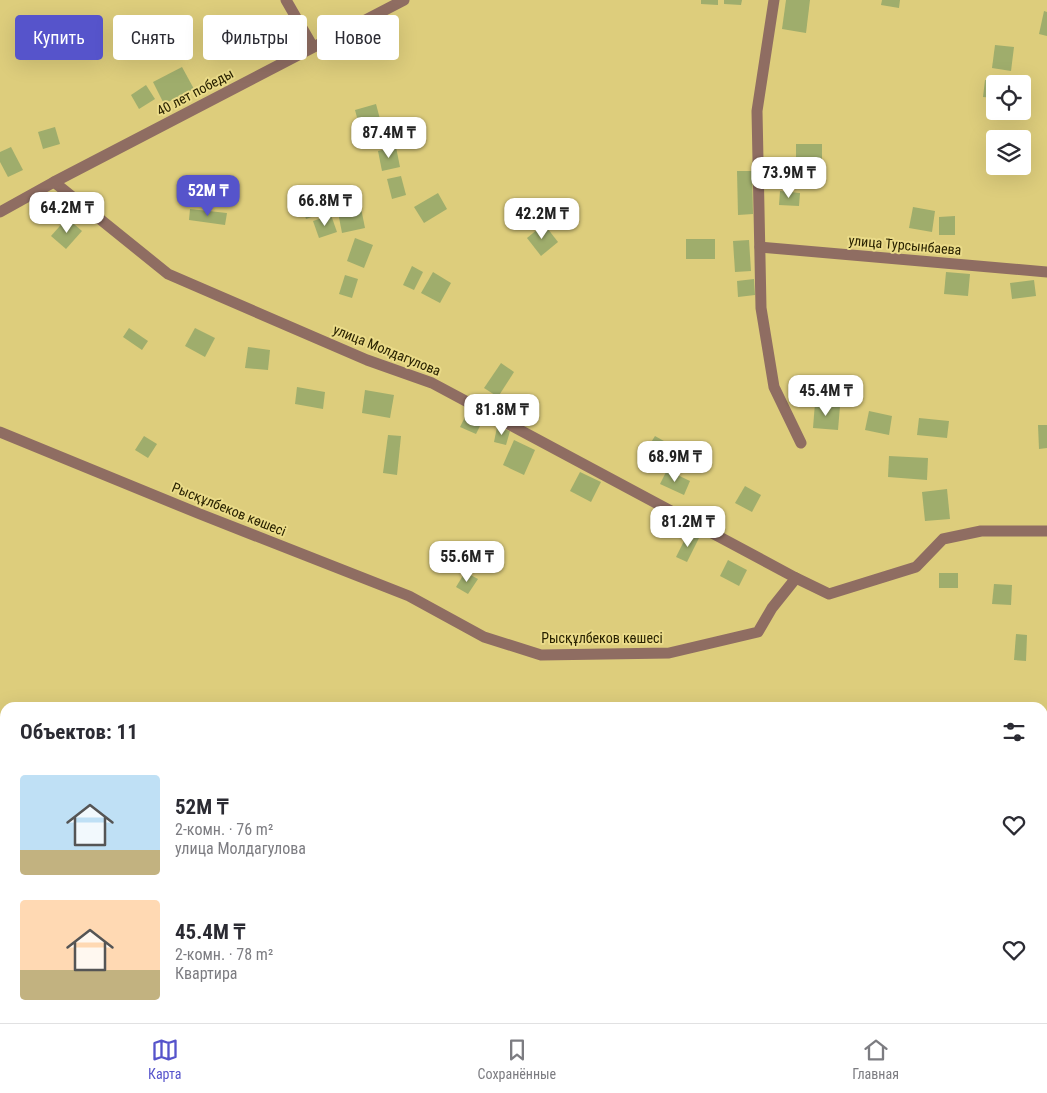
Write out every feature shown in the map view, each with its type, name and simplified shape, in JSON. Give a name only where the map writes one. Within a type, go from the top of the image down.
[{"type":"street","points":[[286,0],[313,47]]},
{"type":"street","name":"40 лет победы","points":[[0,212],[404,0]]},
{"type":"street","points":[[774,0],[757,111],[761,308],[774,387],[801,443]]},
{"type":"street","name":"улица Молдагулова","points":[[54,182],[168,274],[367,360],[432,383],[796,578]]},
{"type":"street","name":"улица Турсынбаева","points":[[760,247],[1047,272]]},
{"type":"street","name":"Рысқұлбеков көшесі","points":[[0,432],[200,514],[409,596],[484,637],[541,655],[669,653],[758,632],[772,608],[796,578]]},
{"type":"street","points":[[796,578],[829,594],[916,567],[943,539],[981,531],[1047,531]]},
{"type":"building","points":[[701,0],[718,0],[718,5],[701,4]]},
{"type":"building","points":[[724,0],[742,0],[741,5],[724,4]]},
{"type":"building","points":[[786,0],[810,0],[806,33],[782,29]]},
{"type":"building","points":[[882,0],[900,0],[899,8],[881,5]]},
{"type":"building","points":[[1044,11],[1047,12],[1047,36],[1039,34]]},
{"type":"building","points":[[995,45],[1014,47],[1011,71],[992,68]]},
{"type":"building","points":[[182,67],[194,89],[164,104],[153,82]]},
{"type":"building","points":[[985,80],[986,80],[986,97],[983,97]]},
{"type":"building","points":[[146,85],[155,99],[139,109],[131,95]]},
{"type":"building","points":[[376,104],[380,119],[359,125],[355,110]]},
{"type":"building","points":[[55,127],[60,144],[43,149],[38,132]]},
{"type":"building","points":[[796,144],[822,144],[822,159],[796,160]]},
{"type":"building","points":[[11,147],[23,170],[8,177],[0,162],[0,152]]},
{"type":"building","points":[[396,147],[400,167],[382,171],[378,151]]},
{"type":"building","points":[[737,171],[752,171],[753,214],[738,215]]},
{"type":"building","points":[[401,176],[406,195],[392,199],[387,179]]},
{"type":"building","points":[[780,191],[800,193],[799,206],[779,205]]},
{"type":"building","points":[[323,192],[329,211],[306,219],[300,200]]},
{"type":"building","points":[[438,193],[447,209],[424,223],[414,207]]},
{"type":"building","points":[[360,203],[365,228],[342,233],[337,207]]},
{"type":"building","points":[[913,207],[935,211],[932,232],[909,228]]},
{"type":"building","points":[[190,209],[227,213],[225,225],[189,220]]},
{"type":"building","points":[[331,215],[337,232],[319,238],[313,221]]},
{"type":"building","points":[[955,216],[955,235],[939,235],[939,217]]},
{"type":"building","points":[[67,218],[82,231],[66,249],[51,236]]},
{"type":"building","points":[[544,224],[558,242],[541,256],[527,238]]},
{"type":"building","points":[[355,238],[373,245],[364,268],[347,261]]},
{"type":"building","points":[[686,239],[715,239],[715,259],[686,259]]},
{"type":"building","points":[[749,240],[751,271],[735,272],[733,241]]},
{"type":"building","points":[[412,266],[423,272],[414,290],[403,285]]},
{"type":"building","points":[[433,272],[451,283],[440,303],[421,293]]},
{"type":"building","points":[[946,272],[970,274],[968,296],[944,294]]},
{"type":"building","points":[[345,275],[358,279],[352,298],[339,294]]},
{"type":"building","points":[[754,279],[755,295],[738,297],[737,281]]},
{"type":"building","points":[[1034,280],[1036,296],[1012,299],[1010,283]]},
{"type":"building","points":[[129,328],[148,341],[142,350],[123,337]]},
{"type":"building","points":[[195,328],[215,338],[205,357],[185,346]]},
{"type":"building","points":[[248,347],[270,350],[268,370],[245,368]]},
{"type":"building","points":[[501,363],[514,372],[498,397],[484,388]]},
{"type":"building","points":[[297,387],[325,392],[323,409],[295,404]]},
{"type":"building","points":[[365,390],[394,395],[390,418],[362,413]]},
{"type":"building","points":[[815,403],[840,406],[838,430],[813,428]]},
{"type":"building","points":[[869,411],[892,416],[889,435],[865,430]]},
{"type":"building","points":[[466,415],[482,422],[476,434],[460,427]]},
{"type":"building","points":[[919,418],[949,421],[947,438],[917,435]]},
{"type":"building","points":[[1038,425],[1047,425],[1047,448],[1039,449]]},
{"type":"building","points":[[497,427],[510,431],[506,445],[494,442]]},
{"type":"building","points":[[388,435],[401,436],[397,475],[383,473]]},
{"type":"building","points":[[144,436],[157,444],[148,458],[135,450]]},
{"type":"building","points":[[655,436],[671,445],[660,465],[643,455]]},
{"type":"building","points":[[514,440],[535,450],[524,475],[503,465]]},
{"type":"building","points":[[889,456],[928,458],[927,480],[888,477]]},
{"type":"building","points":[[667,470],[690,481],[684,495],[660,484]]},
{"type":"building","points":[[580,472],[601,482],[591,502],[570,491]]},
{"type":"building","points":[[745,486],[761,495],[752,512],[735,503]]},
{"type":"building","points":[[947,489],[950,519],[925,521],[922,492]]},
{"type":"building","points":[[688,533],[699,538],[687,562],[676,557]]},
{"type":"building","points":[[728,560],[747,570],[739,586],[720,576]]},
{"type":"building","points":[[465,572],[478,579],[468,594],[456,587]]},
{"type":"building","points":[[939,573],[958,573],[958,588],[939,588]]},
{"type":"building","points":[[994,584],[1012,585],[1011,605],[992,604]]},
{"type":"building","points":[[1016,634],[1027,635],[1026,661],[1014,660]]}]
